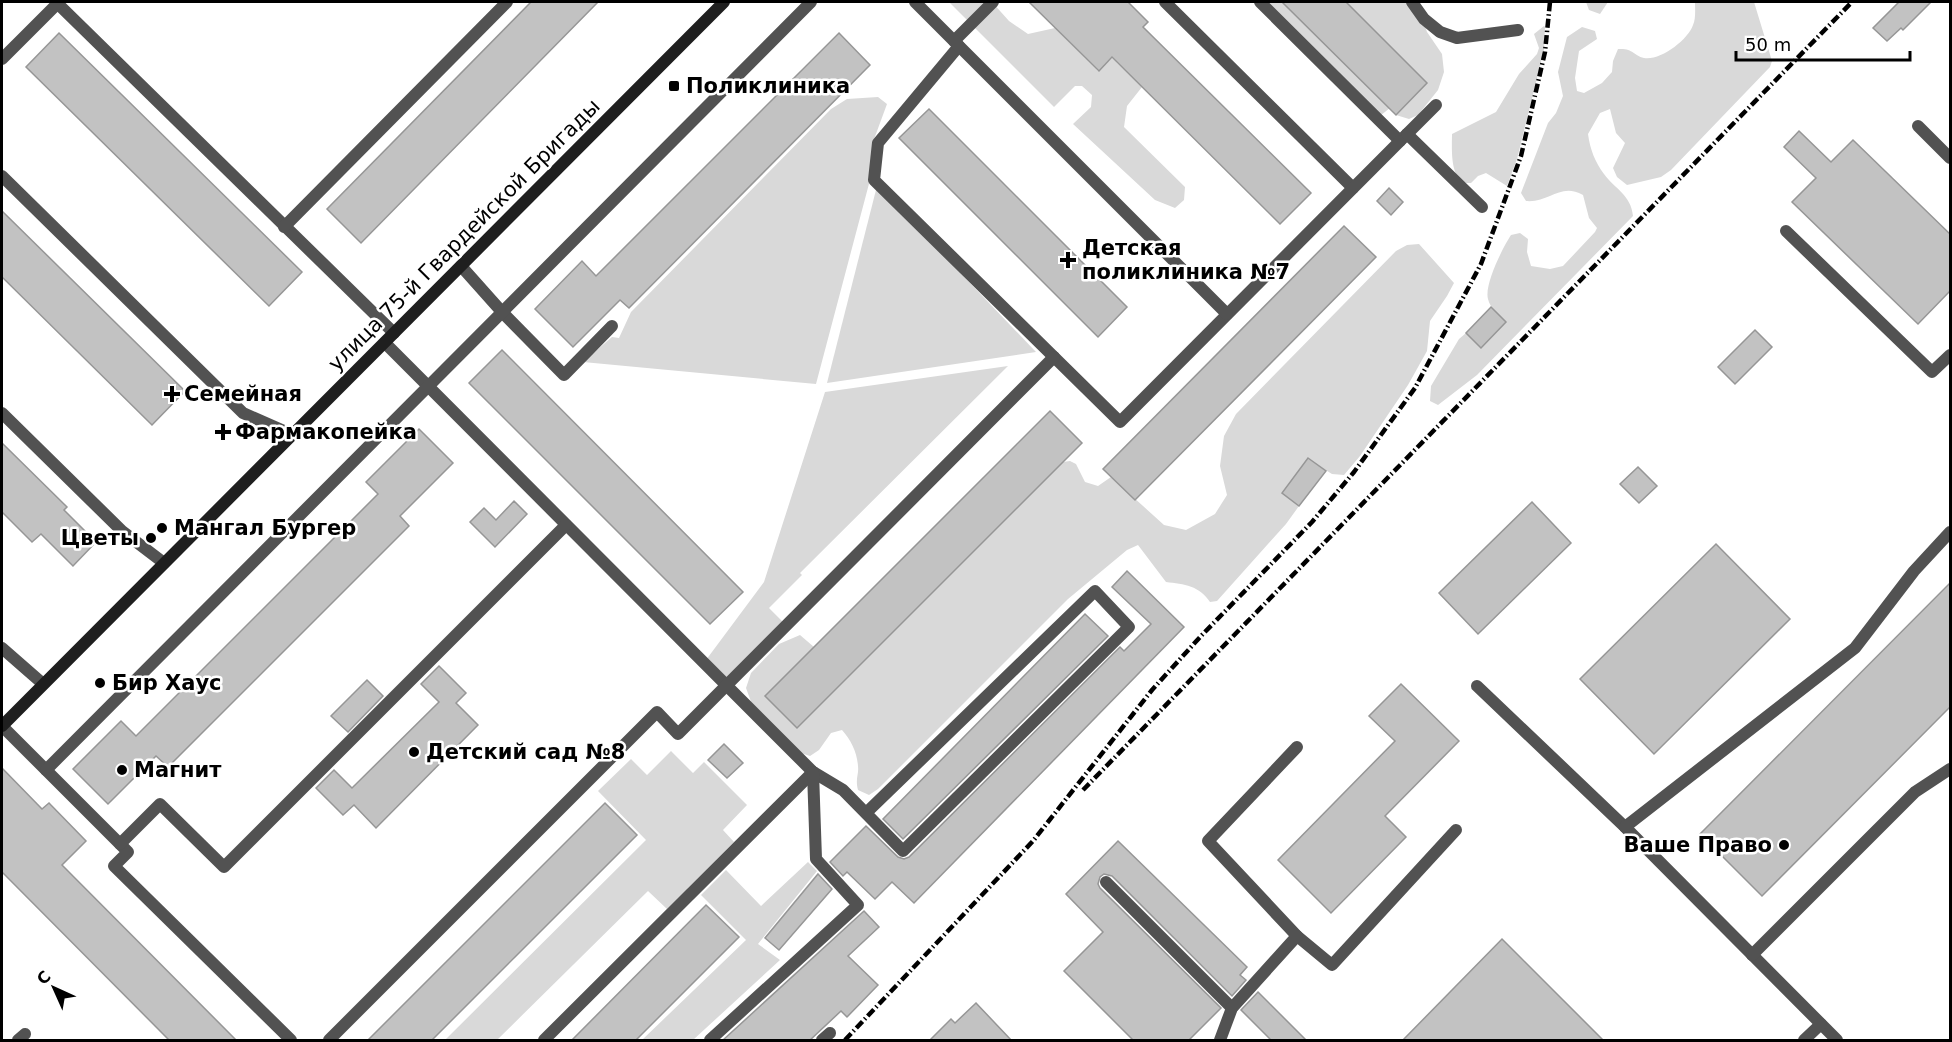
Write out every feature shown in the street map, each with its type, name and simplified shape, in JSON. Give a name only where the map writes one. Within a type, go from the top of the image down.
[{"type":"main road","name":"улица 75-й Гвардейской Бригады","points":[[2,726],[724,2]]},
{"type":"street","points":[[2,59],[58,2],[394,333]]},
{"type":"street","points":[[285,227],[507,2]]},
{"type":"street","points":[[46,770],[811,2]]},
{"type":"street","points":[[915,2],[1227,314]]},
{"type":"street","points":[[993,2],[956,43],[878,143],[874,180],[1120,422],[1436,105]]},
{"type":"street","points":[[1260,2],[1403,137],[1482,207]]},
{"type":"street","points":[[1412,2],[1424,19],[1440,32],[1457,38],[1518,30]]},
{"type":"street","points":[[1171,3],[1353,188]]},
{"type":"street","points":[[1918,126],[1950,158]]},
{"type":"street","points":[[2,176],[243,414],[293,435]]},
{"type":"street","points":[[1786,231],[1932,372],[1950,355]]},
{"type":"street","points":[[461,266],[564,375],[612,326]]},
{"type":"street","points":[[385,343],[813,772],[843,790],[903,851],[1129,627],[1095,591],[866,813]]},
{"type":"street","points":[[329,1041],[657,712],[678,734],[1054,357]]},
{"type":"street","points":[[2,413],[122,531],[164,564]]},
{"type":"street","points":[[120,844],[160,804],[224,867],[566,525]]},
{"type":"street","points":[[1625,827],[1855,648],[1914,572],[1950,532]]},
{"type":"street","points":[[2,648],[42,684]]},
{"type":"street","points":[[1477,686],[1625,827],[1837,1041]]},
{"type":"street","points":[[2,726],[128,852],[114,866],[291,1041]]},
{"type":"street","points":[[1297,747],[1208,841],[1297,936],[1332,965],[1456,830]]},
{"type":"street","points":[[1752,955],[1915,792],[1950,769]]},
{"type":"street","points":[[544,1041],[813,772]]},
{"type":"street","points":[[710,1041],[858,905],[816,859],[813,772]]},
{"type":"street","points":[[1106,882],[1232,1008]]},
{"type":"street","points":[[1220,1041],[1232,1008],[1297,936]]},
{"type":"street","points":[[1804,1041],[1821,1024]]},
{"type":"shaded area","points":[[949,2],[992,2],[1009,21],[1028,34],[1055,28],[1098,71],[1112,58],[1142,87],[1127,106],[1124,127],[1185,187],[1184,200],[1175,208],[1155,200],[1073,124],[1091,107],[1092,95],[1082,86],[1075,86],[1054,107]]},
{"type":"shaded area","points":[[1263,2],[1283,2],[1390,108],[1381,115]]},
{"type":"shaded area","points":[[1346,2],[1417,2],[1427,32],[1442,54],[1444,72],[1438,90],[1418,115],[1409,119],[1396,115],[1427,83]]},
{"type":"shaded area","points":[[1586,2],[1608,2],[1600,14],[1589,10]]},
{"type":"shaded area","points":[[1695,2],[1754,2],[1772,61],[1770,67],[1671,170],[1661,177],[1627,185],[1617,177],[1613,168],[1625,143],[1616,133],[1610,109],[1600,113],[1588,134],[1592,150],[1604,174],[1629,203],[1633,216],[1477,375],[1438,405],[1430,401],[1431,386],[1459,339],[1466,333],[1481,348],[1506,322],[1491,306],[1488,293],[1495,266],[1511,235],[1520,233],[1528,239],[1527,252],[1531,266],[1550,269],[1563,266],[1597,228],[1589,218],[1583,195],[1568,191],[1534,201],[1526,201],[1521,193],[1548,123],[1556,113],[1563,96],[1558,72],[1567,37],[1582,27],[1595,31],[1597,39],[1579,51],[1575,78],[1577,91],[1584,93],[1602,83],[1612,72],[1613,61],[1618,49],[1650,58],[1665,53],[1680,43],[1694,23]]},
{"type":"shaded area","points":[[1544,26],[1544,50],[1517,159],[1507,186],[1486,173],[1478,176],[1471,183],[1464,182],[1455,172],[1453,165],[1452,134],[1496,112],[1519,74],[1537,54],[1539,48],[1534,34]]},
{"type":"shaded area","points":[[878,97],[887,104],[873,142],[870,180],[816,384],[583,362],[612,337],[619,338],[631,312],[831,109],[847,99]]},
{"type":"shaded area","points":[[877,186],[1036,352],[827,383]]},
{"type":"shaded area","points":[[1419,244],[1454,283],[1430,321],[1427,351],[1408,385],[1360,456],[1344,475],[1332,474],[1308,459],[1299,506],[1286,524],[1217,601],[1210,602],[1201,592],[1191,587],[1166,582],[1138,545],[1127,550],[1068,599],[878,789],[869,795],[858,790],[856,756],[851,742],[842,730],[831,733],[819,750],[810,756],[798,752],[753,707],[746,688],[751,673],[779,644],[800,635],[814,647],[765,696],[797,727],[1063,462],[1070,461],[1076,464],[1085,482],[1098,486],[1111,477],[1164,525],[1186,530],[1215,514],[1227,495],[1220,466],[1224,436],[1236,414],[1396,251],[1407,245]]},
{"type":"shaded area","points":[[1008,366],[800,573],[802,575],[769,608],[784,623],[727,681],[706,660],[764,582],[825,392]]},
{"type":"shaded area","points":[[671,751],[693,773],[704,762],[747,805],[723,830],[734,842],[667,909],[648,891],[497,1040],[445,1040],[646,840],[598,791],[631,759],[647,775]]},
{"type":"shaded area","points":[[808,862],[817,871],[758,944],[780,960],[693,1040],[642,1040],[746,940],[701,895],[726,870],[761,906]]},
{"type":"building","points":[[531,2],[598,2],[361,243],[327,209]]},
{"type":"building","points":[[1029,2],[1128,2],[1148,22],[1143,27],[1311,193],[1280,224],[1112,57],[1099,71]]},
{"type":"building","points":[[1282,2],[1346,2],[1427,83],[1396,115]]},
{"type":"building","points":[[1899,2],[1931,2],[1903,30],[1901,28],[1887,41],[1873,28]]},
{"type":"building","points":[[59,33],[302,272],[269,306],[26,67]]},
{"type":"building","points":[[839,33],[870,65],[629,308],[620,300],[573,347],[535,309],[582,261],[596,276]]},
{"type":"building","points":[[929,109],[1127,307],[1098,337],[899,138]]},
{"type":"building","points":[[1799,131],[1831,162],[1853,140],[1950,234],[1950,291],[1918,324],[1792,202],[1816,178],[1784,147]]},
{"type":"building","points":[[1389,188],[1403,202],[1391,215],[1377,201]]},
{"type":"building","points":[[2,211],[185,391],[152,425],[2,277]]},
{"type":"building","points":[[1344,226],[1376,257],[1135,500],[1103,469]]},
{"type":"building","points":[[1491,307],[1506,322],[1481,348],[1466,333]]},
{"type":"building","points":[[1755,330],[1772,347],[1735,384],[1718,367]]},
{"type":"building","points":[[502,350],[743,592],[710,624],[469,383]]},
{"type":"building","points":[[1050,411],[1082,443],[797,728],[765,696]]},
{"type":"building","points":[[419,429],[453,463],[400,516],[409,526],[168,767],[156,756],[108,804],[73,769],[121,721],[136,736],[378,494],[366,482]]},
{"type":"building","points":[[2,443],[67,507],[64,510],[96,542],[73,566],[41,534],[32,542],[2,512]]},
{"type":"building","points":[[1308,458],[1326,471],[1299,506],[1282,493]]},
{"type":"building","points":[[1638,467],[1657,486],[1639,503],[1620,484]]},
{"type":"building","points":[[514,501],[527,514],[495,547],[470,522],[484,508],[496,520]]},
{"type":"building","points":[[1532,502],[1571,543],[1478,634],[1439,593]]},
{"type":"building","points":[[1716,544],[1790,619],[1654,754],[1580,679]]},
{"type":"building","points":[[1127,571],[1184,627],[914,903],[892,882],[875,899],[847,872],[843,876],[830,862],[866,826],[898,857],[904,859],[909,857],[1120,647],[1124,651],[1151,624],[1112,587]]},
{"type":"building","points":[[1950,583],[1950,707],[1762,896],[1700,834]]},
{"type":"building","points":[[1085,614],[1108,636],[903,839],[883,819]]},
{"type":"building","points":[[439,666],[466,693],[456,703],[478,725],[376,828],[354,805],[343,815],[316,788],[334,770],[352,788],[439,702],[421,684]]},
{"type":"building","points":[[367,680],[383,696],[348,732],[331,716]]},
{"type":"building","points":[[1401,684],[1459,741],[1385,816],[1406,837],[1331,913],[1278,860],[1395,741],[1369,716]]},
{"type":"building","points":[[724,744],[743,763],[727,778],[708,760]]},
{"type":"building","points":[[2,768],[42,809],[49,803],[86,841],[62,865],[237,1041],[170,1041],[2,872]]},
{"type":"building","points":[[605,803],[637,835],[431,1041],[367,1041]]},
{"type":"building","points":[[1118,841],[1247,967],[1240,975],[1246,980],[1232,996],[1112,876],[1104,874],[1100,877],[1098,884],[1100,888],[1221,1008],[1188,1041],[1134,1041],[1064,971],[1103,932],[1066,894]]},
{"type":"building","points":[[818,874],[832,889],[779,950],[765,938]]},
{"type":"building","points":[[706,905],[739,937],[635,1041],[571,1041]]},
{"type":"building","points":[[864,911],[879,927],[848,956],[878,985],[847,1017],[841,1011],[809,1041],[722,1041]]},
{"type":"building","points":[[1502,939],[1604,1041],[1402,1041]]},
{"type":"building","points":[[1258,992],[1307,1041],[1272,1041],[1241,1010]]},
{"type":"building","points":[[976,1003],[1012,1041],[929,1041],[951,1019],[955,1023]]},
{"type":"railway","points":[[845,1040],[1033,841],[1152,690],[1312,522],[1354,472],[1415,388],[1481,264],[1521,156],[1545,52],[1550,2]]},
{"type":"railway","points":[[1083,790],[1852,2]]},
{"type":"place","name":"Поликлиника","points":[[674,86]]},
{"type":"place","name":"Детская поликлиника №7","points":[[1068,260]]},
{"type":"place","name":"Семейная","points":[[172,394]]},
{"type":"place","name":"Фармакопейка","points":[[223,432]]},
{"type":"place","name":"Мангал Бургер","points":[[162,528]]},
{"type":"place","name":"Цветы","points":[[151,538]]},
{"type":"place","name":"Бир Хаус","points":[[100,683]]},
{"type":"place","name":"Детский сад №8","points":[[414,752]]},
{"type":"place","name":"Магнит","points":[[122,770]]},
{"type":"place","name":"Ваше Право","points":[[1784,845]]}]
